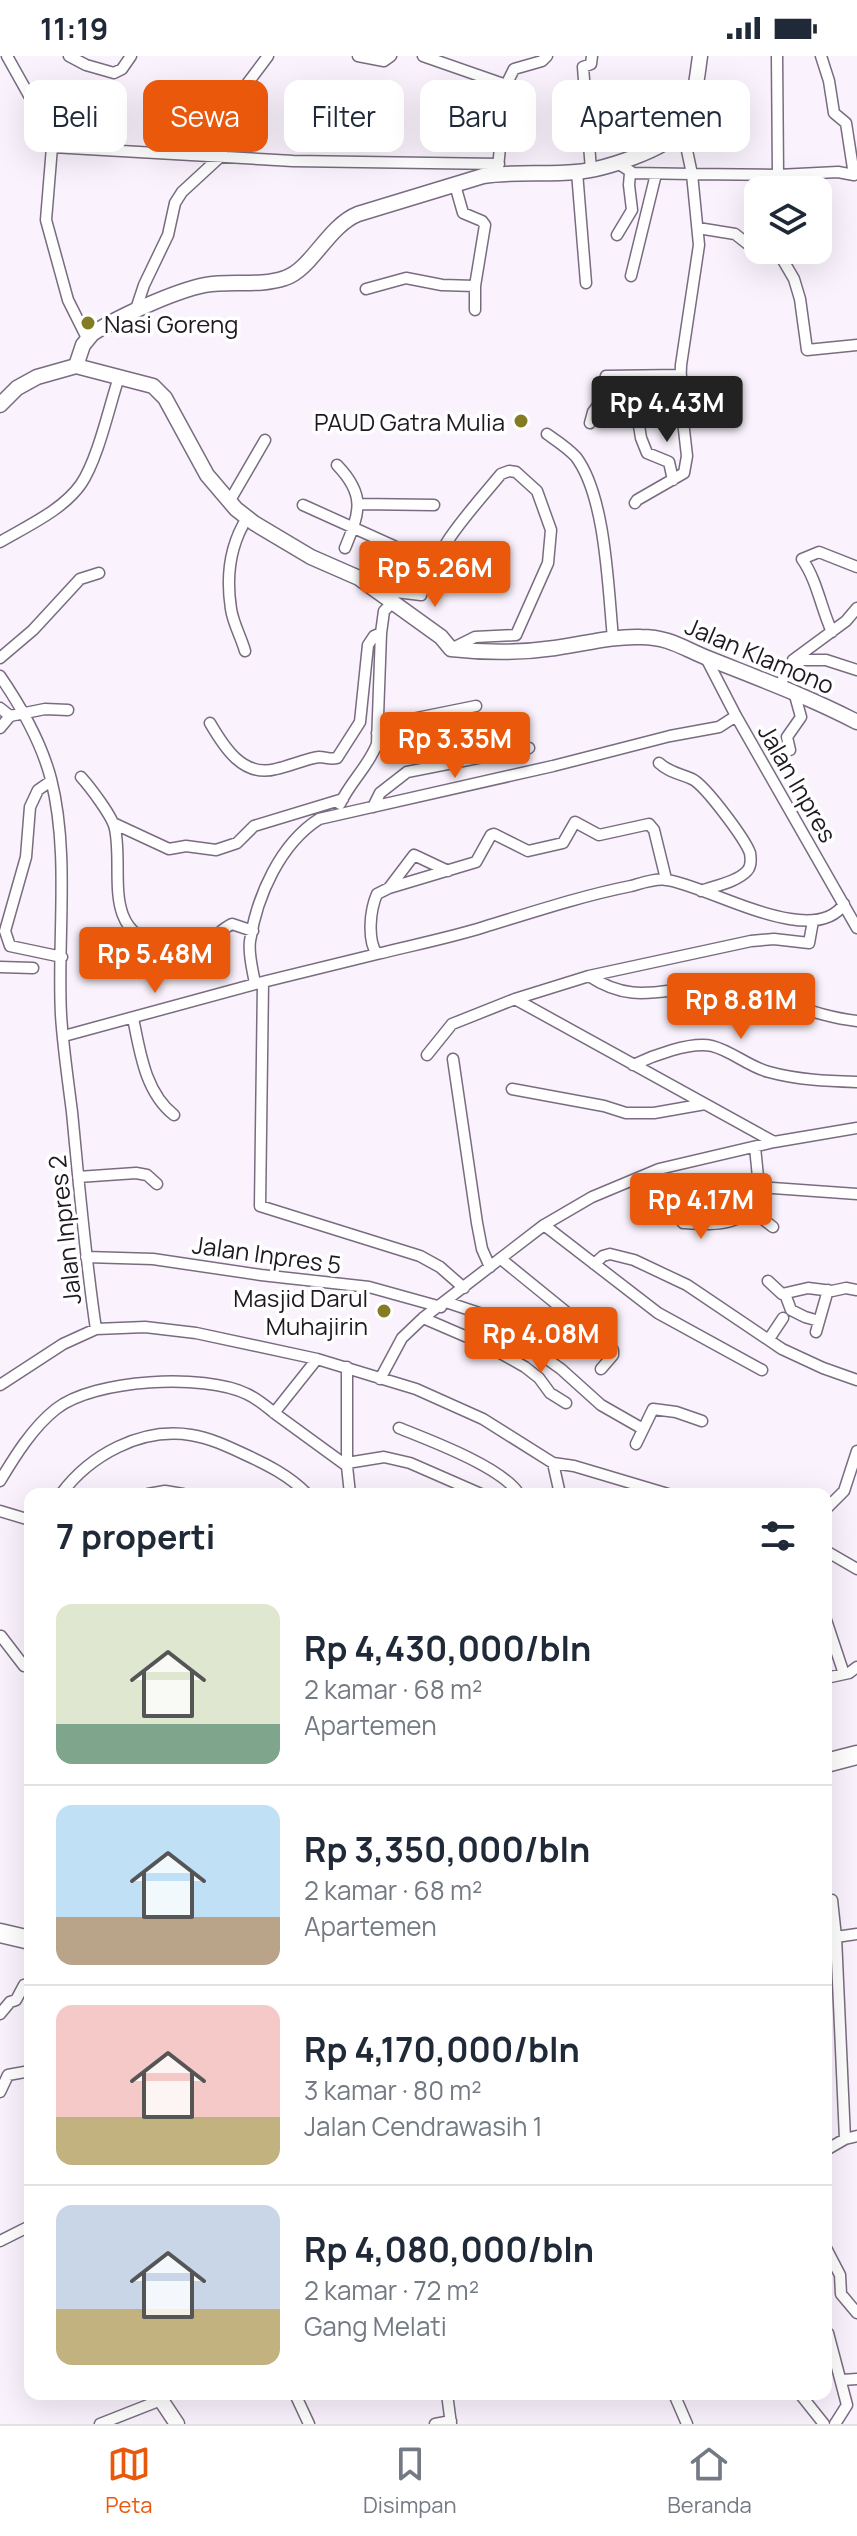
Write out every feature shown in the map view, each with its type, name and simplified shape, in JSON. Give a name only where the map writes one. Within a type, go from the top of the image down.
[{"type":"highway","points":[[832,1761],[857,1755]]},
{"type":"highway","points":[[0,1933],[24,1939]]},
{"type":"highway","points":[[0,1946],[24,1951]]},
{"type":"main road","points":[[695,80],[700,56]]},
{"type":"main road","points":[[76,366],[87,338],[104,326],[135,312],[206,285],[274,281],[289,277],[351,217],[498,169],[584,171],[642,152]]},
{"type":"main road","points":[[0,405],[17,388],[37,377],[76,366],[146,383],[161,392],[202,468],[229,502],[247,518],[311,557],[359,578],[441,637],[451,649]]},
{"type":"main road","name":"Jalan Klamono","points":[[451,649],[492,654],[613,638],[643,637],[672,641],[706,658],[780,685],[857,722]]},
{"type":"main road","points":[[161,2400],[177,2424]]},
{"type":"street","points":[[7,56],[24,86]]},
{"type":"street","points":[[69,56],[112,73],[122,69],[131,56]]},
{"type":"street","points":[[135,312],[168,235],[177,199],[220,157],[244,88],[268,56]]},
{"type":"street","points":[[358,56],[384,61],[391,56]]},
{"type":"street","points":[[423,56],[492,80]]},
{"type":"street","points":[[508,80],[514,69],[542,61],[547,56]]},
{"type":"street","points":[[586,283],[583,67],[591,64],[592,56]]},
{"type":"street","points":[[777,56],[778,175]]},
{"type":"street","points":[[616,162],[630,173],[778,175],[838,172],[856,175],[846,123],[834,113],[821,56]]},
{"type":"street","points":[[127,151],[498,169],[500,152]]},
{"type":"street","points":[[52,152],[46,220],[68,300],[87,338]]},
{"type":"street","points":[[635,503],[683,476],[687,456],[680,395],[681,375],[685,328],[699,245],[687,152]]},
{"type":"street","points":[[617,235],[632,210],[630,173]]},
{"type":"street","points":[[631,276],[656,174]]},
{"type":"street","points":[[455,185],[463,213],[485,225],[475,286],[475,310]]},
{"type":"street","points":[[698,228],[735,234],[744,241]]},
{"type":"street","points":[[785,264],[800,299],[807,350],[857,345]]},
{"type":"street","points":[[366,289],[406,278],[442,285],[475,286]]},
{"type":"street","points":[[590,423],[593,412],[605,396],[606,376],[681,375]]},
{"type":"street","points":[[0,542],[55,507],[79,486],[88,471],[119,377]]},
{"type":"street","points":[[636,407],[647,453],[669,462],[673,480]]},
{"type":"street","points":[[547,434],[577,459],[591,487],[599,516],[613,638]]},
{"type":"street","points":[[229,502],[265,440]]},
{"type":"street","points":[[337,465],[354,484],[359,504],[354,528],[345,548]]},
{"type":"street","points":[[376,590],[417,597],[421,595],[430,570],[459,524],[501,474],[516,472],[540,495],[551,530],[548,563],[516,635],[475,637],[451,649]]},
{"type":"street","points":[[359,504],[434,505]]},
{"type":"street","points":[[303,505],[396,547],[430,570]]},
{"type":"street","points":[[245,651],[231,610],[230,575],[234,540],[247,518]]},
{"type":"street","points":[[832,632],[820,606],[810,571],[802,559],[819,552],[857,567]]},
{"type":"street","points":[[0,658],[33,630],[80,579],[99,573]]},
{"type":"street","points":[[336,815],[350,784],[371,759],[377,744],[381,633],[384,611],[394,601]]},
{"type":"street","points":[[780,685],[793,660],[846,621],[857,608]]},
{"type":"street","points":[[210,723],[237,761],[260,772],[318,757],[337,758],[360,722],[368,645],[374,636],[381,633]]},
{"type":"street","name":"Jalan Inpres","points":[[706,658],[857,928]]},
{"type":"street","points":[[793,660],[826,660],[857,670]]},
{"type":"street","name":"Jalan Inpres 2","points":[[0,676],[24,713],[41,749],[51,781],[59,851],[61,1017],[96,1329],[63,1344],[0,1385]]},
{"type":"street","points":[[790,750],[787,737],[801,717],[794,692]]},
{"type":"street","points":[[377,733],[407,720],[476,706]]},
{"type":"street","points":[[0,708],[10,716]]},
{"type":"street","points":[[0,728],[10,716],[45,709],[68,710]]},
{"type":"street","points":[[464,1288],[440,1267],[420,1256],[260,1206],[259,983],[249,943],[273,872],[292,842],[314,822],[719,727],[736,716]]},
{"type":"street","points":[[373,807],[380,793],[407,772],[529,748]]},
{"type":"street","points":[[659,763],[667,771],[695,780],[729,819],[751,856],[748,870],[743,874],[701,891]]},
{"type":"street","points":[[81,777],[113,823],[118,897],[131,930],[142,939],[183,950],[194,949],[232,924],[253,931]]},
{"type":"street","points":[[51,781],[38,790],[32,801],[28,851],[5,931],[10,946],[62,957]]},
{"type":"street","points":[[113,823],[169,849],[186,846],[216,850],[237,843],[254,826],[343,799]]},
{"type":"street","points":[[377,954],[372,948],[374,898],[389,888],[476,862],[494,834],[528,851],[563,843],[575,822],[599,835],[649,824],[654,830],[666,879]]},
{"type":"street","points":[[389,888],[414,855],[448,871]]},
{"type":"street","points":[[64,1036],[479,928],[589,895],[666,879],[786,920],[829,918],[844,904]]},
{"type":"street","points":[[427,1055],[452,1024],[515,999],[589,976],[751,941],[774,939],[809,943],[813,921]]},
{"type":"street","points":[[0,967],[33,968]]},
{"type":"street","points":[[589,976],[606,987],[636,994],[717,987],[739,990],[857,1021]]},
{"type":"street","points":[[515,999],[774,1142]]},
{"type":"street","points":[[133,1018],[150,1084],[164,1107],[174,1115]]},
{"type":"street","points":[[633,1065],[651,1056],[695,1046],[712,1046],[766,1072],[857,1082]]},
{"type":"street","points":[[453,1059],[477,1223],[482,1249],[490,1267]]},
{"type":"street","points":[[512,1089],[626,1113],[654,1113],[705,1104]]},
{"type":"street","points":[[380,1379],[402,1338],[423,1318],[544,1225],[592,1197],[659,1169],[774,1142],[857,1128]]},
{"type":"street","points":[[659,1169],[666,1197],[681,1222],[724,1225],[755,1203],[759,1187],[755,1147]]},
{"type":"street","points":[[78,1177],[141,1173],[157,1184]]},
{"type":"street","points":[[759,1187],[857,1194]]},
{"type":"street","points":[[750,1209],[773,1227]]},
{"type":"street","points":[[544,1225],[658,1313],[762,1370]]},
{"type":"street","points":[[594,1264],[610,1254],[634,1260],[687,1285],[806,1361],[857,1380]]},
{"type":"street","name":"Jalan Inpres 5","points":[[86,1257],[153,1259],[369,1287],[485,1315],[561,1369],[601,1405],[643,1429]]},
{"type":"street","points":[[501,1259],[611,1348],[613,1355],[601,1369]]},
{"type":"street","points":[[768,1281],[785,1294],[808,1288],[857,1290]]},
{"type":"street","points":[[785,1294],[791,1310],[818,1326],[828,1290]]},
{"type":"street","points":[[423,1318],[488,1346],[525,1367],[539,1378],[550,1393],[566,1403]]},
{"type":"street","points":[[769,1339],[783,1318]]},
{"type":"street","points":[[96,1329],[132,1327],[188,1331],[347,1367],[416,1389],[459,1407],[553,1463],[574,1466],[648,1488]]},
{"type":"street","points":[[274,1413],[317,1359]]},
{"type":"street","points":[[347,1367],[349,1488]]},
{"type":"street","points":[[0,1481],[17,1453],[58,1407],[121,1386],[179,1380],[199,1381],[248,1394],[347,1464],[384,1457],[410,1463],[467,1488]]},
{"type":"street","points":[[636,1444],[652,1411],[656,1409],[702,1421]]},
{"type":"street","points":[[399,1428],[436,1442],[493,1472],[512,1488]]},
{"type":"street","points":[[66,1488],[100,1456],[134,1441],[174,1433],[199,1436],[241,1453],[265,1464],[299,1488]]},
{"type":"street","points":[[832,1503],[844,1491],[857,1451]]},
{"type":"street","points":[[553,1463],[559,1488]]},
{"type":"street","points":[[0,1511],[24,1518]]},
{"type":"street","points":[[832,1554],[857,1569]]},
{"type":"street","points":[[0,1624],[3,1628],[1,1638],[24,1666]]},
{"type":"street","points":[[832,1638],[844,1674]]},
{"type":"street","points":[[832,1677],[857,1667]]},
{"type":"street","points":[[832,1900],[845,2139]]},
{"type":"street","points":[[836,1937],[857,1934]]},
{"type":"street","points":[[0,2014],[10,2002],[16,2000],[24,1985]]},
{"type":"street","points":[[0,2092],[8,2075],[24,2072]]},
{"type":"street","points":[[832,2147],[857,2136]]},
{"type":"street","points":[[0,2241],[24,2229]]},
{"type":"street","points":[[832,2260],[840,2275],[839,2290],[857,2313]]},
{"type":"street","points":[[832,2346],[847,2405],[835,2424]]},
{"type":"street","points":[[842,2380],[857,2379]]},
{"type":"street","points":[[100,2424],[152,2400]]},
{"type":"street","points":[[298,2400],[309,2424]]},
{"type":"street","points":[[435,2424],[451,2423],[448,2400]]},
{"type":"street","points":[[677,2400],[684,2423]]},
{"type":"street","points":[[805,2400],[824,2424]]},
{"type":"place","name":"Nasi Goreng","points":[[88,323]]},
{"type":"place","name":"PAUD Gatra Mulia","points":[[521,421]]},
{"type":"place","name":"Masjid Darul Muhajirin","points":[[384,1311]]}]
